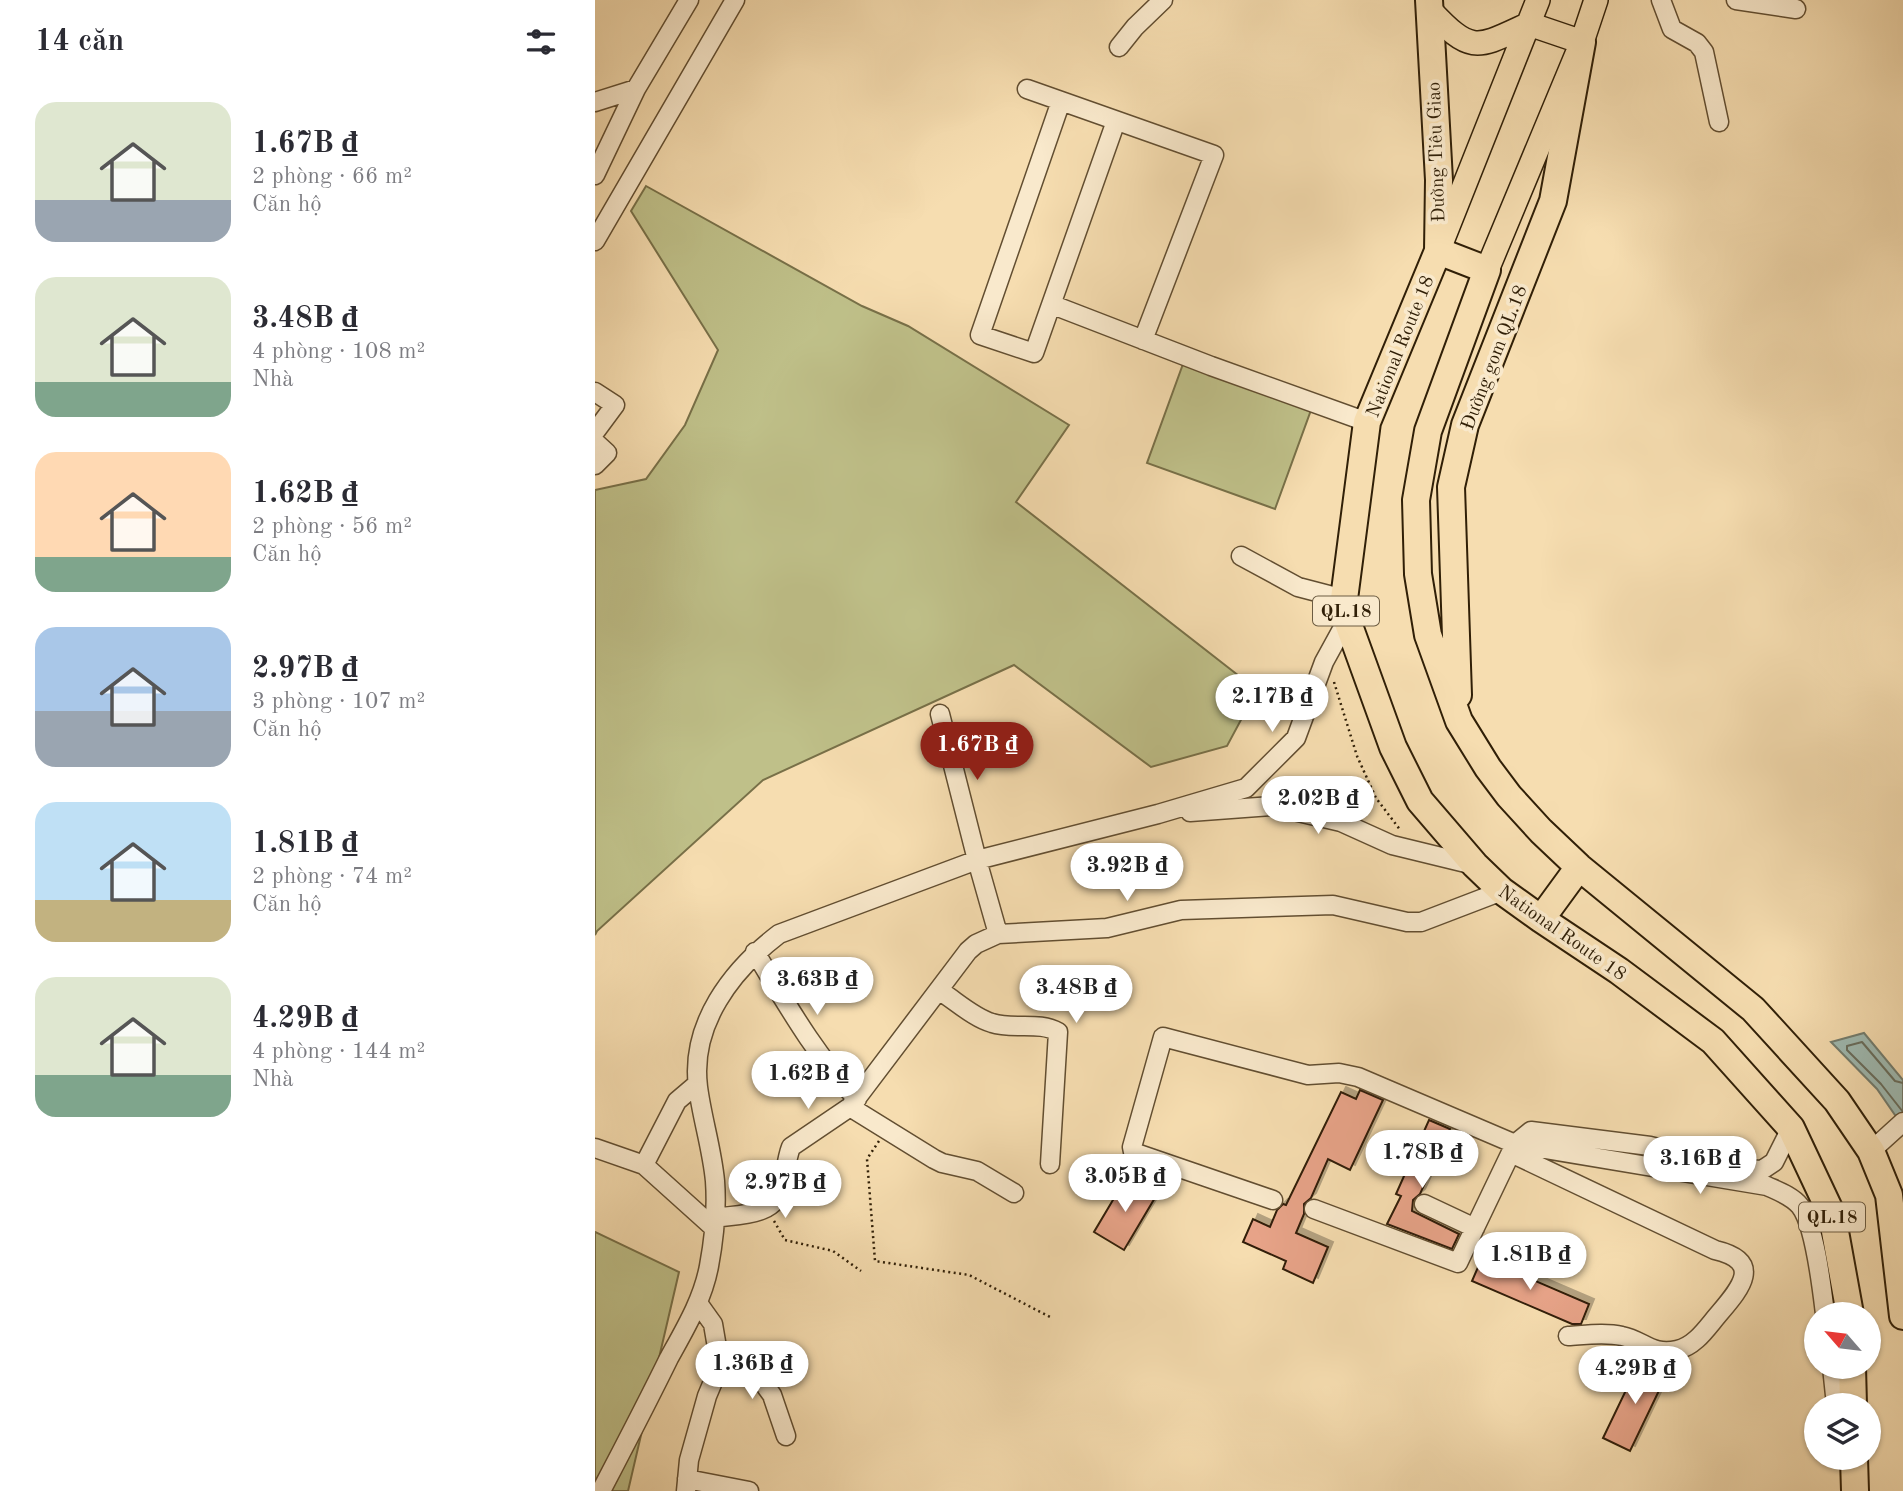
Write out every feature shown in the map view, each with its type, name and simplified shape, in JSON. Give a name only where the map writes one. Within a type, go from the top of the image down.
[{"type":"highway","name":"Đường Tiêu Giao","points":[[1430,5],[1439,180],[1438,251]]},
{"type":"highway","name":"Đường gom QL.18","points":[[1459,721],[1451,487],[1465,425],[1553,201],[1582,42]]},
{"type":"highway","points":[[1438,251],[1487,270]]},
{"type":"highway","name":"National Route 18","points":[[1438,251],[1367,422],[1346,609],[1393,747],[1420,801],[1475,865],[1502,891],[1619,971],[1713,1041],[1791,1128],[1832,1215],[1848,1302]]},
{"type":"highway","name":"QL.18","points":[[1487,270],[1428,431],[1416,500],[1418,574],[1427,635],[1459,721],[1487,768],[1509,796],[1579,867],[1753,1009],[1837,1101],[1871,1151],[1889,1195],[1903,1316]]},
{"type":"highway","points":[[1541,919],[1579,867]]},
{"type":"highway","points":[[1889,1195],[1903,1228]]},
{"type":"highway","points":[[1854,1470],[1855,1491]]},
{"type":"main road","name":"National Route 18","points":[[1438,251],[1538,0]]},
{"type":"main road","name":"QL.18","points":[[1487,270],[1582,42],[1596,0]]},
{"type":"main road","points":[[1430,5],[1447,28],[1462,39],[1475,43],[1487,44],[1529,24],[1582,42]]},
{"type":"street","points":[[595,176],[636,89],[689,0]]},
{"type":"street","points":[[595,241],[735,0]]},
{"type":"street","points":[[1119,47],[1163,0]]},
{"type":"street","points":[[1661,0],[1672,29],[1696,43],[1704,52],[1719,122]]},
{"type":"street","points":[[1736,0],[1796,9]]},
{"type":"street","points":[[595,102],[636,89]]},
{"type":"street","points":[[1027,89],[1214,155],[1143,340]]},
{"type":"street","points":[[1061,101],[980,335],[1034,353],[1116,121]]},
{"type":"street","points":[[1053,305],[1367,422]]},
{"type":"street","points":[[595,392],[615,405],[595,432]]},
{"type":"street","points":[[595,442],[607,453],[595,465]]},
{"type":"street","points":[[601,1491],[698,1303],[709,1268],[715,1181],[697,1084],[698,1052],[706,1021],[727,986],[755,953],[779,934],[977,860],[1158,814],[1246,788],[1296,737],[1346,609],[1241,556]]},
{"type":"street","points":[[940,714],[998,934]]},
{"type":"street","points":[[1158,814],[1272,806],[1341,822],[1392,845],[1475,865]]},
{"type":"street","points":[[714,1223],[767,1210],[774,1204],[780,1196],[791,1147],[853,1103],[968,951],[976,944],[998,934],[1107,928],[1181,910],[1319,905],[1350,907],[1407,922],[1421,922],[1502,891]]},
{"type":"street","points":[[755,953],[808,1039],[853,1103],[887,1130],[942,1163],[977,1171],[1014,1193]]},
{"type":"street","points":[[940,990],[985,1021],[1048,1028],[1058,1032],[1050,1164]]},
{"type":"street","points":[[1273,1200],[1133,1152],[1132,1147],[1163,1037],[1308,1075],[1339,1073],[1358,1077],[1513,1149],[1715,1250],[1730,1254],[1737,1258],[1744,1272],[1744,1281],[1738,1292],[1695,1341],[1680,1350],[1669,1352],[1650,1349],[1624,1336],[1610,1334],[1568,1336]]},
{"type":"street","points":[[644,1165],[677,1101],[697,1084]]},
{"type":"street","points":[[1871,1151],[1903,1122]]},
{"type":"street","points":[[1314,1209],[1455,1263],[1460,1262],[1513,1149],[1531,1131],[1650,1146],[1743,1169],[1762,1170],[1774,1162],[1791,1128]]},
{"type":"street","points":[[595,1148],[644,1165],[714,1223]]},
{"type":"street","points":[[1513,1149],[1767,1186],[1784,1194],[1800,1205],[1809,1223],[1823,1302]]},
{"type":"street","points":[[1425,1204],[1475,1228]]},
{"type":"street","points":[[698,1303],[713,1324],[720,1365],[707,1396],[689,1460],[686,1485],[749,1491]]},
{"type":"street","points":[[720,1365],[765,1384],[772,1395],[786,1436]]},
{"type":"street","points":[[1843,1470],[1846,1491]]},
{"type":"path","points":[[1333,682],[1357,756],[1376,798],[1405,836]]},
{"type":"path","points":[[887,1130],[867,1159],[875,1261],[969,1275],[1052,1318]]},
{"type":"path","points":[[767,1210],[785,1240],[833,1251],[861,1270]]},
{"type":"green space","points":[[646,186],[862,306],[908,326],[1069,425],[1016,502],[1257,690],[1227,746],[1151,767],[1014,665],[763,780],[595,935],[595,490],[646,479],[685,425],[718,350],[631,211]]},
{"type":"green space","points":[[1183,364],[1311,410],[1275,509],[1147,463]]},
{"type":"green space","points":[[595,1232],[679,1272],[628,1491],[595,1491]]},
{"type":"water","points":[[1864,1033],[1903,1080],[1903,1121],[1895,1115],[1877,1089],[1831,1042]]},
{"type":"building","points":[[1360,1090],[1383,1100],[1350,1170],[1328,1159],[1311,1198],[1304,1204],[1304,1214],[1296,1233],[1328,1247],[1313,1283],[1283,1269],[1286,1261],[1243,1242],[1253,1219],[1270,1227],[1277,1210],[1283,1204],[1286,1205],[1341,1092],[1356,1099]]},
{"type":"building","points":[[1429,1120],[1450,1129],[1420,1194],[1413,1200],[1412,1211],[1459,1234],[1452,1249],[1387,1224],[1401,1196],[1396,1194]]},
{"type":"building","points":[[1126,1178],[1156,1196],[1124,1250],[1094,1232]]},
{"type":"building","points":[[1482,1258],[1589,1304],[1581,1324],[1572,1324],[1472,1281]]},
{"type":"building","points":[[1640,1361],[1667,1374],[1630,1451],[1603,1438]]}]
